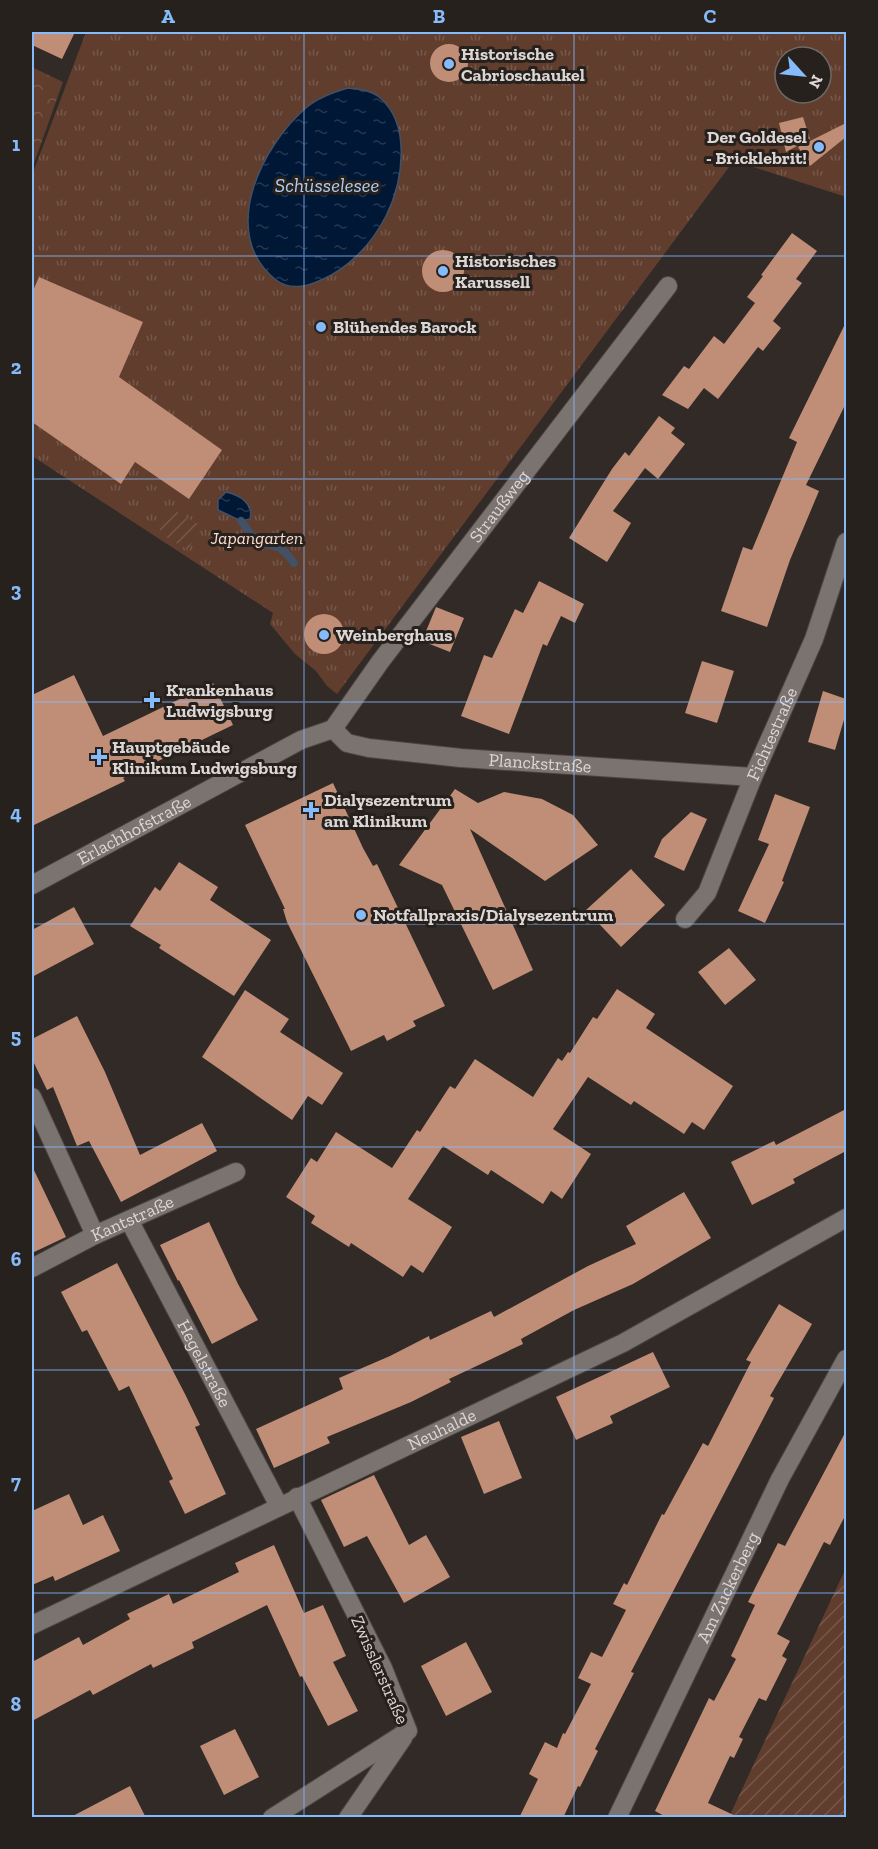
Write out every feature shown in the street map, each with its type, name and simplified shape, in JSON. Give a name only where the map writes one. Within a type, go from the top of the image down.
[{"type":"street","name":"Straußweg","points":[[333,729],[380,662],[668,286]]},
{"type":"street","name":"Fichtestraße","points":[[685,919],[707,893],[753,777],[814,639],[846,542]]},
{"type":"street","name":"Planckstraße","points":[[333,729],[347,743],[369,748],[461,758],[753,777]]},
{"type":"street","name":"Erlachhofstraße","points":[[32,885],[301,740],[333,729]]},
{"type":"street","points":[[32,1097],[95,1235]]},
{"type":"street","name":"Kantstraße","points":[[32,1268],[95,1235],[236,1172]]},
{"type":"street","name":"Neuhalde","points":[[32,1625],[623,1343],[846,1218]]},
{"type":"street","name":"Hegelstraße","points":[[129,1220],[279,1506]]},
{"type":"street","name":"Am Zuckerberg","points":[[617,1818],[780,1479],[846,1359]]},
{"type":"street","name":"Zwisslerstraße","points":[[272,1818],[408,1731],[382,1668],[297,1497]]},
{"type":"street","points":[[348,1818],[408,1731]]},
{"type":"green space","name":"Blühendes Barock","points":[[86,32],[846,32],[846,197],[741,163],[729,167],[337,694],[327,686],[316,671],[295,654],[270,624],[273,613],[32,456],[32,172]]},
{"type":"green space","points":[[32,67],[63,82],[32,169]]},
{"type":"green space","points":[[170,508],[200,525],[188,550],[161,534],[159,525]]},
{"type":"green space","points":[[846,1568],[846,1817],[729,1817]]},
{"type":"water","name":"Schüsselesee","points":[[348,88],[364,90],[379,97],[389,108],[396,122],[401,154],[397,187],[386,216],[374,236],[349,263],[330,276],[314,283],[298,287],[286,285],[276,280],[259,261],[250,239],[248,215],[252,191],[275,144],[290,124],[316,100]]},
{"type":"water","points":[[226,492],[236,495],[248,504],[250,519],[241,521],[218,510],[218,500]]},
{"type":"building","points":[[32,32],[75,32],[62,59],[32,45]]},
{"type":"building","name":"Historische Cabrioschaukel","points":[[449,44],[463,49],[468,63],[463,77],[449,82],[435,77],[430,63],[435,49]]},
{"type":"building","points":[[803,117],[810,139],[786,152],[779,123]]},
{"type":"building","points":[[846,123],[846,137],[810,166],[798,147]]},
{"type":"building","points":[[792,233],[817,251],[796,279],[802,283],[773,321],[781,328],[763,351],[758,347],[718,399],[704,388],[688,409],[662,395],[684,366],[689,369],[714,336],[724,344],[755,303],[747,297]]},
{"type":"building","name":"Historisches Karussell","points":[[443,250],[458,256],[464,271],[458,286],[443,292],[428,286],[422,271],[428,256]]},
{"type":"building","points":[[39,277],[143,322],[119,377],[222,450],[189,499],[135,462],[121,484],[32,422],[32,293]]},
{"type":"building","points":[[846,322],[846,403],[806,485],[819,491],[790,560],[767,627],[721,611],[743,547],[752,550],[797,442],[789,438]]},
{"type":"building","points":[[659,416],[675,428],[671,433],[685,444],[658,479],[645,468],[613,511],[631,523],[607,562],[569,538],[612,469],[625,452],[629,456]]},
{"type":"building","points":[[539,581],[584,604],[575,623],[561,616],[547,646],[543,644],[509,734],[461,716],[484,655],[492,658],[515,609],[523,613]]},
{"type":"building","points":[[436,607],[464,618],[450,652],[422,641]]},
{"type":"building","name":"Weinberghaus","points":[[324,614],[338,620],[344,634],[338,648],[324,654],[310,648],[304,634],[310,620]]},
{"type":"building","points":[[702,661],[734,671],[717,723],[685,713]]},
{"type":"building","name":"Hauptgebäude Klinikum Ludwigsburg","points":[[74,675],[103,736],[213,683],[233,725],[123,778],[125,781],[32,826],[32,695]]},
{"type":"building","points":[[823,691],[846,699],[846,713],[835,750],[808,742]]},
{"type":"building","points":[[333,783],[363,848],[373,866],[377,864],[445,1006],[413,1021],[416,1026],[387,1041],[384,1035],[351,1051],[287,922],[283,909],[285,909],[245,825]]},
{"type":"building","points":[[455,789],[478,803],[504,792],[542,799],[573,815],[598,845],[545,881],[470,829],[533,970],[493,990],[442,885],[399,865]]},
{"type":"building","points":[[775,794],[810,807],[782,881],[784,882],[765,923],[738,911],[769,844],[758,840]]},
{"type":"building","points":[[691,812],[707,819],[684,871],[654,857],[662,839]]},
{"type":"building","points":[[179,862],[218,887],[210,900],[271,940],[234,996],[159,948],[161,945],[130,926],[155,887],[160,891]]},
{"type":"building","points":[[631,869],[665,905],[621,947],[586,910]]},
{"type":"building","points":[[74,907],[94,944],[32,977],[32,930]]},
{"type":"building","points":[[729,948],[756,980],[725,1005],[698,972]]},
{"type":"building","points":[[617,989],[655,1014],[646,1028],[733,1086],[704,1130],[692,1122],[684,1134],[634,1101],[631,1105],[588,1077],[553,1129],[591,1154],[562,1199],[551,1191],[543,1204],[491,1170],[488,1175],[443,1146],[408,1199],[452,1227],[423,1273],[411,1265],[403,1277],[351,1243],[349,1247],[311,1223],[315,1216],[286,1197],[311,1158],[317,1162],[336,1132],[392,1168],[417,1130],[420,1132],[450,1086],[455,1089],[475,1059],[533,1097],[558,1058],[562,1061],[568,1052],[570,1053],[593,1017],[597,1019]]},
{"type":"building","points":[[245,990],[289,1019],[280,1032],[343,1073],[322,1105],[308,1096],[292,1120],[202,1057]]},
{"type":"building","points":[[77,1016],[105,1072],[140,1155],[202,1123],[217,1151],[121,1202],[89,1141],[77,1146],[53,1087],[47,1090],[32,1059],[32,1039]]},
{"type":"building","points":[[846,1109],[846,1151],[793,1179],[795,1183],[752,1205],[731,1162],[774,1141],[776,1145]]},
{"type":"building","points":[[32,1166],[66,1237],[32,1253]]},
{"type":"building","points":[[684,1192],[711,1238],[633,1284],[574,1310],[521,1339],[523,1344],[449,1379],[451,1382],[411,1402],[327,1437],[330,1443],[274,1468],[256,1429],[343,1389],[339,1378],[429,1336],[430,1340],[491,1311],[494,1317],[588,1266],[636,1244],[626,1226]]},
{"type":"building","points":[[209,1222],[258,1320],[212,1344],[160,1245]]},
{"type":"building","points":[[117,1263],[200,1425],[195,1427],[226,1494],[185,1514],[169,1481],[173,1479],[129,1386],[119,1391],[87,1330],[82,1332],[61,1292]]},
{"type":"building","points":[[779,1304],[812,1324],[770,1396],[774,1398],[631,1672],[634,1673],[595,1749],[598,1751],[580,1787],[578,1786],[563,1818],[519,1818],[538,1779],[529,1774],[545,1742],[557,1748],[591,1684],[578,1678],[591,1652],[602,1657],[626,1610],[613,1604],[624,1583],[627,1585],[662,1514],[664,1515],[703,1443],[708,1446],[751,1362],[746,1360]]},
{"type":"building","points":[[653,1352],[670,1387],[610,1416],[613,1423],[576,1440],[556,1397]]},
{"type":"building","points":[[499,1421],[522,1478],[484,1494],[461,1437]]},
{"type":"building","points":[[846,1431],[846,1514],[830,1545],[824,1542],[777,1634],[790,1641],[782,1656],[787,1659],[766,1701],[759,1698],[739,1737],[743,1739],[734,1758],[730,1756],[708,1803],[740,1818],[668,1818],[655,1811],[709,1698],[714,1701],[736,1659],[731,1656],[755,1605],[748,1602],[778,1543],[785,1546]]},
{"type":"building","points":[[374,1475],[409,1545],[426,1535],[450,1577],[404,1603],[367,1536],[344,1547],[321,1500]]},
{"type":"building","points":[[69,1494],[83,1525],[103,1515],[120,1551],[55,1581],[53,1576],[32,1585],[32,1511]]},
{"type":"building","points":[[274,1545],[304,1613],[323,1605],[346,1656],[333,1662],[358,1711],[328,1726],[302,1676],[300,1677],[267,1605],[192,1642],[194,1648],[153,1668],[151,1664],[93,1695],[90,1690],[32,1721],[32,1662],[79,1637],[83,1645],[130,1619],[127,1614],[169,1594],[173,1604],[239,1572],[235,1563]]},
{"type":"building","points":[[466,1642],[492,1692],[446,1716],[421,1666]]},
{"type":"building","points":[[235,1729],[259,1777],[224,1795],[200,1746]]},
{"type":"building","points":[[130,1786],[146,1818],[69,1818]]},
{"type":"waterway","points":[[241,521],[253,537],[265,544],[279,547],[294,563]]},
{"type":"place","name":"Historische Cabrioschaukel","points":[[449,64]]},
{"type":"place","name":"Der Goldesel - Bricklebrit!","points":[[819,147]]},
{"type":"place","name":"Historisches Karussell","points":[[443,271]]},
{"type":"place","name":"Blühendes Barock","points":[[321,327]]},
{"type":"place","name":"Weinberghaus","points":[[324,635]]},
{"type":"place","name":"Krankenhaus Ludwigsburg","points":[[152,700]]},
{"type":"place","name":"Hauptgebäude Klinikum Ludwigsburg","points":[[99,757]]},
{"type":"place","name":"Dialysezentrum am Klinikum","points":[[311,810]]},
{"type":"place","name":"Notfallpraxis/Dialysezentrum","points":[[361,915]]},
{"type":"park label","name":"Japangarten","points":[[257,538]]}]
